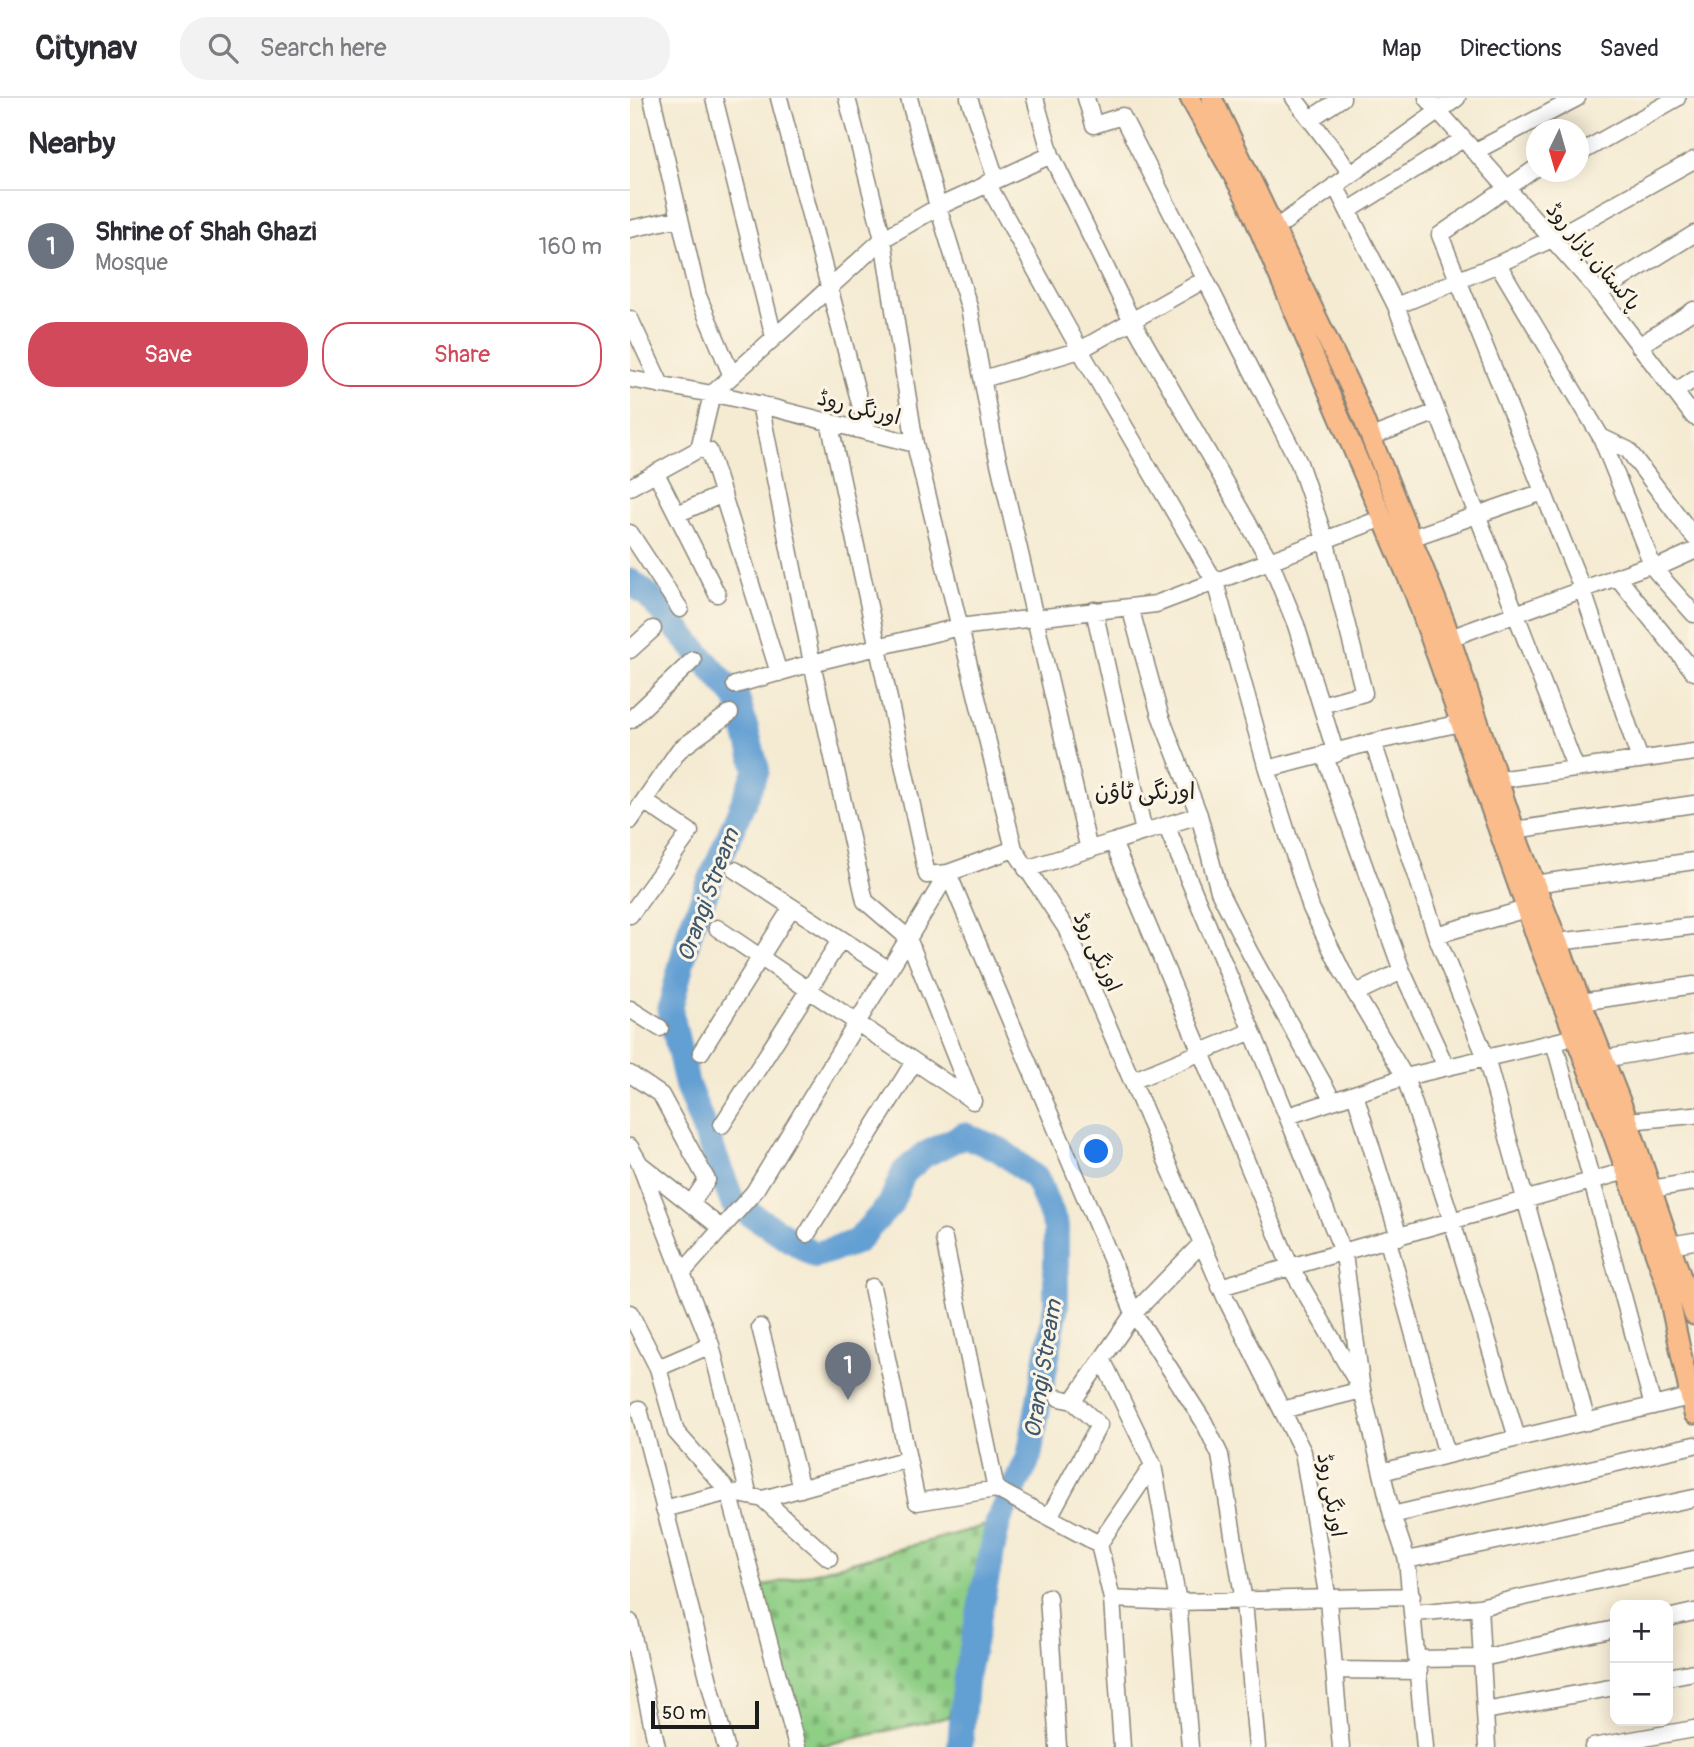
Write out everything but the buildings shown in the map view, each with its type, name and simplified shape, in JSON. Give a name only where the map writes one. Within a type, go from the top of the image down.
[{"type":"main road","points":[[1190,98],[1245,196],[1415,594],[1526,909],[1666,1283],[1692,1405]]},
{"type":"main road","points":[[1212,98],[1276,228],[1371,437],[1450,638],[1514,830],[1628,1121],[1693,1310]]},
{"type":"street","points":[[652,98],[698,296],[732,376]]},
{"type":"street","points":[[714,98],[774,337]]},
{"type":"street","points":[[779,98],[831,285],[867,430]]},
{"type":"street","points":[[847,98],[883,239],[915,444]]},
{"type":"street","points":[[909,98],[937,207],[969,307],[1034,616],[1089,850]]},
{"type":"street","points":[[969,98],[991,181],[1080,350],[1215,582],[1267,769],[1311,908],[1405,1077],[1452,1221],[1517,1438]]},
{"type":"street","points":[[1035,98],[1051,155],[1131,319],[1271,562],[1296,625],[1321,705],[1330,754],[1402,971],[1446,1068]]},
{"type":"street","points":[[1086,98],[1094,125],[1122,116],[1299,463],[1325,539],[1364,693],[1321,705]]},
{"type":"street","points":[[1294,98],[1351,173]]},
{"type":"street","points":[[1310,119],[1342,98]]},
{"type":"street","name":"پاکستان بازار روڈ","points":[[1427,98],[1599,293],[1694,417]]},
{"type":"street","points":[[1276,228],[1457,98]]},
{"type":"street","points":[[1474,152],[1577,98]]},
{"type":"street","points":[[1589,148],[1677,98]]},
{"type":"street","points":[[1348,211],[1463,139]]},
{"type":"street","points":[[699,449],[712,394],[883,239],[937,207],[1051,155]]},
{"type":"street","points":[[1396,306],[1552,239],[1694,160]]},
{"type":"street","points":[[1526,175],[1440,234],[1583,590],[1640,760]]},
{"type":"street","points":[[1335,185],[1396,306],[1576,769]]},
{"type":"street","points":[[630,229],[680,218]]},
{"type":"street","points":[[1599,293],[1694,234]]},
{"type":"street","points":[[1498,264],[1601,437],[1653,567],[1694,614]]},
{"type":"street","points":[[982,379],[1080,350],[1204,280]]},
{"type":"street","points":[[1639,346],[1694,310]]},
{"type":"street","points":[[631,321],[661,385]]},
{"type":"street","name":"اورنگی روڈ","points":[[630,379],[760,404],[915,444],[1014,849],[1066,928],[1220,1287],[1303,1452],[1328,1600],[1341,1747]]},
{"type":"street","points":[[1675,392],[1694,379]]},
{"type":"street","points":[[717,928],[974,1101],[908,938],[865,901],[812,663],[760,404]]},
{"type":"street","points":[[1371,437],[1437,412]]},
{"type":"street","points":[[829,421],[927,875],[948,873],[1014,849]]},
{"type":"street","points":[[1601,437],[1628,450],[1694,537]]},
{"type":"street","points":[[630,487],[699,449],[709,452],[779,673]]},
{"type":"street","points":[[656,473],[717,594]]},
{"type":"street","points":[[1411,538],[1543,492]]},
{"type":"street","points":[[677,514],[723,494]]},
{"type":"street","points":[[736,685],[812,663],[959,627],[1034,616],[1156,604],[1383,517]]},
{"type":"street","points":[[630,533],[680,610]]},
{"type":"street","points":[[1450,638],[1694,551]]},
{"type":"street","points":[[1618,578],[1694,672]]},
{"type":"street","points":[[1130,607],[1160,715],[1199,815],[1219,891],[1250,953],[1334,1101]]},
{"type":"street","points":[[1094,610],[1144,832]]},
{"type":"street","points":[[630,650],[653,629]]},
{"type":"street","points":[[633,712],[693,660]]},
{"type":"street","points":[[630,821],[679,750],[730,713]]},
{"type":"street","points":[[1267,769],[1461,723]]},
{"type":"street","points":[[1373,743],[1436,935],[1486,1058],[1587,1422]]},
{"type":"street","points":[[1497,780],[1694,752]]},
{"type":"street","points":[[630,915],[690,832],[644,801]]},
{"type":"street","points":[[1514,830],[1694,804]]},
{"type":"street","points":[[1026,869],[1199,815]]},
{"type":"street","points":[[1166,825],[1345,1254],[1362,1390],[1392,1515],[1407,1560],[1415,1613],[1425,1747]]},
{"type":"street","points":[[1113,842],[1291,1268],[1362,1390]]},
{"type":"street","points":[[1534,884],[1694,861]]},
{"type":"street","points":[[735,870],[889,970]]},
{"type":"street","points":[[682,1273],[754,1192],[948,873]]},
{"type":"street","points":[[948,873],[1134,1313],[1204,1422],[1220,1455],[1244,1602],[1257,1747]]},
{"type":"street","points":[[701,1052],[792,907]]},
{"type":"street","points":[[1436,935],[1526,909]]},
{"type":"street","points":[[1557,942],[1694,926]]},
{"type":"street","points":[[722,1125],[841,939]]},
{"type":"street","points":[[1356,993],[1402,971]]},
{"type":"street","points":[[1581,1002],[1694,985]]},
{"type":"street","points":[[630,1009],[660,1028]]},
{"type":"street","points":[[1132,1081],[1252,1031]]},
{"type":"street","points":[[1288,1116],[1405,1077],[1575,1037]]},
{"type":"street","points":[[1554,1042],[1653,1406]]},
{"type":"street","points":[[1603,1059],[1694,1043]]},
{"type":"street","points":[[807,1234],[914,1062]]},
{"type":"street","points":[[630,1074],[661,1095],[707,1180],[691,1204]]},
{"type":"street","points":[[1354,1094],[1447,1455]]},
{"type":"street","points":[[1628,1121],[1694,1115]]},
{"type":"street","points":[[630,1147],[640,1164],[711,1345],[756,1498],[829,1558]]},
{"type":"street","points":[[640,1164],[722,1228]]},
{"type":"street","points":[[1220,1287],[1345,1254],[1626,1171]]},
{"type":"street","points":[[1651,1189],[1694,1182]]},
{"type":"street","points":[[944,1239],[996,1489]]},
{"type":"street","points":[[1670,1245],[1694,1241]]},
{"type":"street","points":[[1048,1517],[1099,1425],[1066,1400],[1102,1359],[1134,1313],[1202,1243]]},
{"type":"street","points":[[872,1287],[917,1502],[996,1489],[1100,1544]]},
{"type":"street","points":[[630,1313],[658,1368],[676,1432],[729,1492],[797,1747]]},
{"type":"street","points":[[760,1327],[801,1489]]},
{"type":"street","points":[[658,1368],[711,1345]]},
{"type":"street","points":[[1102,1359],[1153,1465],[1178,1602],[1190,1747]]},
{"type":"street","points":[[1282,1409],[1362,1390]]},
{"type":"street","points":[[665,1394],[635,1412],[664,1509],[726,1747]]},
{"type":"street","points":[[1382,1472],[1653,1406],[1692,1405]]},
{"type":"street","points":[[1392,1515],[1694,1445]]},
{"type":"street","points":[[664,1509],[729,1492],[756,1498],[801,1489],[908,1459]]},
{"type":"street","points":[[1122,1747],[1112,1599],[1100,1544],[1153,1465]]},
{"type":"street","points":[[1407,1560],[1694,1498]]},
{"type":"street","points":[[1415,1613],[1479,1607],[1694,1559]]},
{"type":"street","points":[[1048,1597],[1058,1747]]},
{"type":"street","points":[[1112,1599],[1244,1602],[1412,1597]]},
{"type":"street","points":[[1479,1607],[1487,1747]]},
{"type":"street","points":[[1673,1617],[1694,1612]]},
{"type":"street","points":[[630,1622],[657,1747]]},
{"type":"street","points":[[1334,1670],[1482,1658],[1610,1630]]},
{"type":"street","points":[[1673,1676],[1694,1672]]},
{"type":"street","points":[[1485,1711],[1610,1688]]},
{"type":"street","points":[[1593,1747],[1694,1729]]},
{"type":"green space","points":[[987,1525],[949,1717],[816,1747],[800,1747],[757,1588]]},
{"type":"waterway","name":"Orangi Stream","points":[[630,581],[648,595],[737,698],[757,770],[691,927],[670,1009],[687,1085],[733,1203],[815,1255],[856,1242],[890,1205],[904,1172],[924,1155],[964,1135],[1000,1150],[1037,1179],[1056,1227],[1056,1306],[1029,1457],[998,1522],[965,1682],[960,1747]]},
{"type":"place","name":"Shrine of Shah Ghazi","points":[[848,1400]]},
{"type":"district","name":"اورنگی ٹاؤن","points":[[1145,791]]}]
